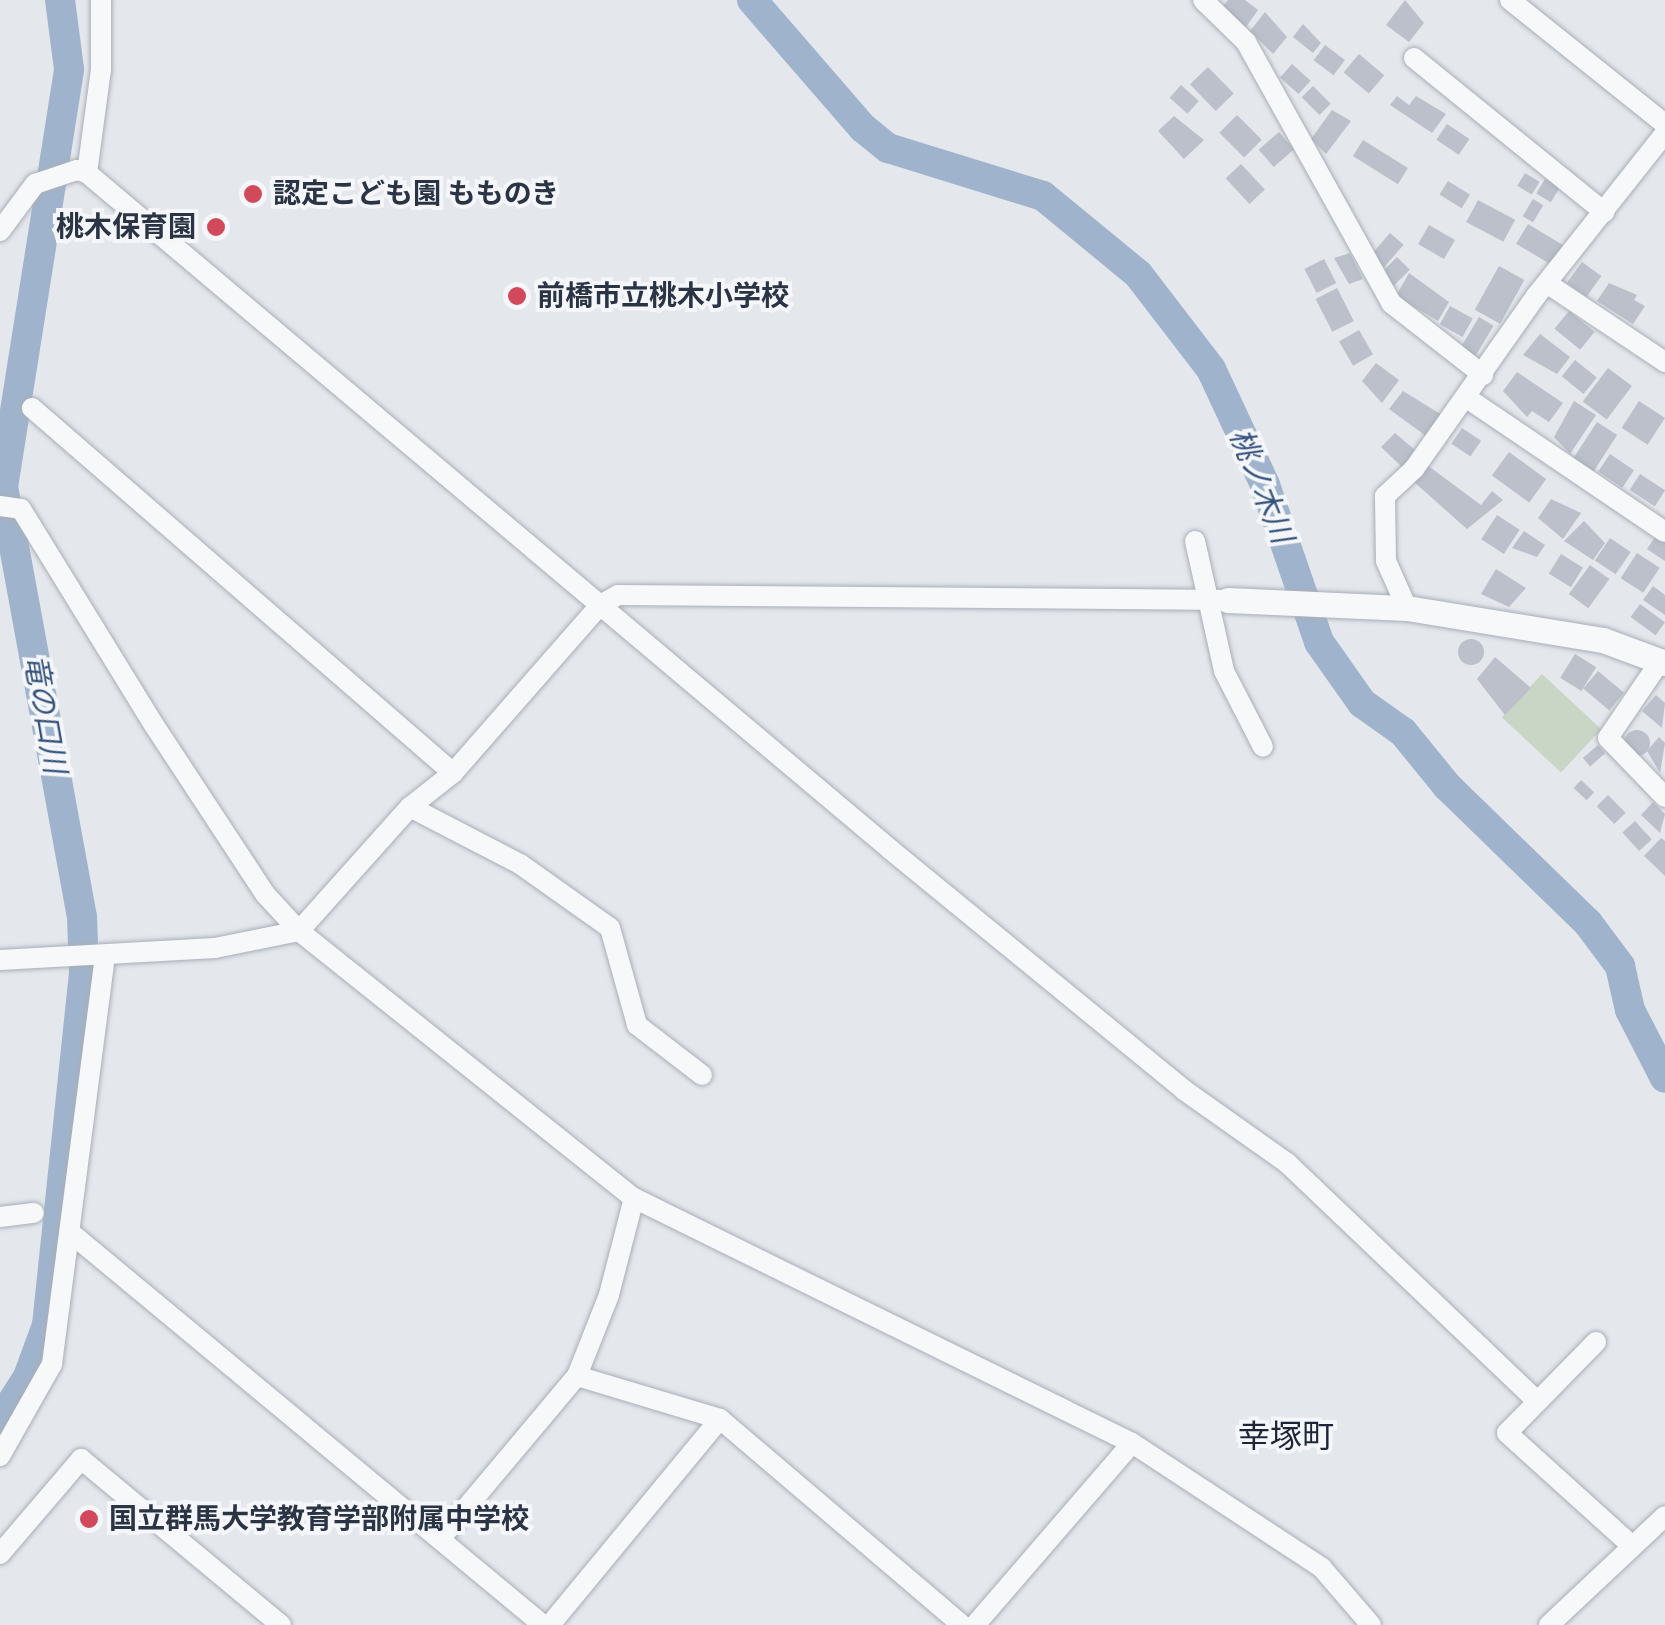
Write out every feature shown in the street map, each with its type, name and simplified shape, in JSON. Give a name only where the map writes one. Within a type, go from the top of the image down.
[{"type":"street","points":[[82,171],[99,89],[101,0]]},
{"type":"street","points":[[1203,0],[1246,42],[1391,303],[1483,375]]},
{"type":"street","points":[[1510,0],[1665,124]]},
{"type":"street","points":[[1414,58],[1604,212]]},
{"type":"street","points":[[1401,608],[1386,561],[1382,501],[1467,398],[1604,212],[1657,158],[1665,133]]},
{"type":"street","points":[[0,231],[35,184],[82,171]]},
{"type":"street","points":[[82,171],[592,592],[599,606],[1184,1090],[1287,1163],[1537,1401]]},
{"type":"street","points":[[1548,284],[1665,362]]},
{"type":"street","points":[[1467,398],[1665,532]]},
{"type":"street","points":[[32,408],[453,772]]},
{"type":"street","points":[[9,507],[266,894],[299,932],[634,1198],[1132,1443],[1322,1568],[1371,1625]]},
{"type":"street","points":[[1194,541],[1215,601],[1234,695],[1263,747]]},
{"type":"street","points":[[0,960],[105,958],[299,932],[410,807],[453,772],[599,606],[618,595],[648,592],[1215,601],[1401,608],[1603,640],[1664,659],[1608,738],[1665,797]]},
{"type":"street","points":[[410,807],[520,864],[610,928],[638,1025],[702,1075]]},
{"type":"street","points":[[0,1456],[52,1364],[72,1234],[105,958]]},
{"type":"street","points":[[440,1539],[578,1376],[610,1295],[634,1198]]},
{"type":"street","points":[[0,1217],[34,1213]]},
{"type":"street","points":[[72,1234],[536,1622],[720,1420]]},
{"type":"street","points":[[1596,1342],[1507,1433],[1630,1544]]},
{"type":"street","points":[[578,1376],[720,1420],[962,1625]]},
{"type":"street","points":[[976,1625],[1132,1443]]},
{"type":"street","points":[[0,1554],[81,1459],[280,1625]]},
{"type":"street","points":[[1549,1625],[1630,1544],[1665,1516]]},
{"type":"green space","points":[[1542,674],[1601,729],[1561,772],[1502,717]]},
{"type":"building","points":[[1228,0],[1245,0],[1258,10],[1246,27],[1223,6]]},
{"type":"building","points":[[1405,0],[1424,23],[1409,42],[1386,25]]},
{"type":"building","points":[[1265,12],[1287,37],[1273,54],[1250,31]]},
{"type":"building","points":[[1303,24],[1321,43],[1313,53],[1293,37]]},
{"type":"building","points":[[1325,45],[1345,60],[1334,75],[1314,60]]},
{"type":"building","points":[[1359,54],[1384,75],[1369,94],[1344,72]]},
{"type":"building","points":[[1292,64],[1311,81],[1299,94],[1280,77]]},
{"type":"building","points":[[1208,67],[1234,94],[1216,111],[1190,84]]},
{"type":"building","points":[[1181,85],[1199,101],[1187,114],[1170,98]]},
{"type":"building","points":[[1313,86],[1331,104],[1319,115],[1302,97]]},
{"type":"building","points":[[1397,96],[1409,105],[1416,96],[1446,114],[1432,133],[1390,105]]},
{"type":"building","points":[[1332,110],[1351,121],[1326,154],[1311,139]]},
{"type":"building","points":[[1237,115],[1262,140],[1244,157],[1219,133]]},
{"type":"building","points":[[1174,116],[1204,140],[1184,159],[1158,131]]},
{"type":"building","points":[[1447,124],[1469,139],[1459,155],[1436,140]]},
{"type":"building","points":[[1279,132],[1294,149],[1274,167],[1259,150]]},
{"type":"building","points":[[1363,140],[1408,168],[1398,184],[1353,156]]},
{"type":"building","points":[[1241,164],[1265,190],[1250,204],[1226,178]]},
{"type":"building","points":[[1525,173],[1540,182],[1532,195],[1517,186]]},
{"type":"building","points":[[1545,179],[1560,188],[1551,202],[1536,194]]},
{"type":"building","points":[[1448,181],[1470,195],[1462,208],[1440,195]]},
{"type":"building","points":[[1533,199],[1543,205],[1533,222],[1523,216]]},
{"type":"building","points":[[1478,200],[1515,220],[1503,242],[1466,222]]},
{"type":"building","points":[[1528,224],[1564,246],[1552,265],[1516,244]]},
{"type":"building","points":[[1429,225],[1455,240],[1444,259],[1418,244]]},
{"type":"building","points":[[1390,233],[1404,245],[1384,267],[1370,256]]},
{"type":"building","points":[[1350,253],[1363,279],[1349,284],[1334,258]]},
{"type":"building","points":[[1397,257],[1410,270],[1392,287],[1379,275]]},
{"type":"building","points":[[1324,259],[1336,283],[1317,293],[1304,269]]},
{"type":"building","points":[[1582,262],[1601,276],[1586,297],[1567,283]]},
{"type":"building","points":[[1499,266],[1524,280],[1500,324],[1475,310]]},
{"type":"building","points":[[1409,273],[1449,302],[1438,321],[1396,296]]},
{"type":"building","points":[[1609,283],[1637,295],[1634,300],[1645,306],[1633,324],[1597,301]]},
{"type":"building","points":[[1337,288],[1354,321],[1332,332],[1316,299]]},
{"type":"building","points":[[1450,306],[1473,319],[1463,337],[1440,324]]},
{"type":"building","points":[[1569,311],[1595,332],[1580,350],[1555,329]]},
{"type":"building","points":[[1479,317],[1494,326],[1476,356],[1461,347]]},
{"type":"building","points":[[1359,330],[1373,354],[1353,366],[1339,342]]},
{"type":"building","points":[[1540,334],[1570,357],[1557,374],[1523,355]]},
{"type":"building","points":[[1575,360],[1597,378],[1584,394],[1562,376]]},
{"type":"building","points":[[1376,363],[1399,380],[1382,403],[1362,381]]},
{"type":"building","points":[[1608,368],[1632,386],[1607,420],[1583,402]]},
{"type":"building","points":[[1517,372],[1563,403],[1549,422],[1532,411],[1527,417],[1503,391]]},
{"type":"building","points":[[1403,391],[1442,415],[1426,436],[1389,409]]},
{"type":"building","points":[[1574,401],[1596,415],[1570,454],[1554,437]]},
{"type":"building","points":[[1639,401],[1665,418],[1648,445],[1622,428]]},
{"type":"building","points":[[1597,422],[1617,435],[1594,471],[1574,458]]},
{"type":"building","points":[[1462,428],[1481,441],[1470,457],[1451,444]]},
{"type":"building","points":[[1395,433],[1415,450],[1402,467],[1381,447]]},
{"type":"building","points":[[1509,452],[1546,479],[1529,502],[1492,475]]},
{"type":"building","points":[[1610,454],[1634,470],[1622,488],[1598,471]]},
{"type":"building","points":[[1427,465],[1481,505],[1492,491],[1503,500],[1467,529],[1414,482]]},
{"type":"building","points":[[1640,474],[1665,490],[1655,506],[1630,490]]},
{"type":"building","points":[[1551,499],[1581,513],[1563,539],[1538,518]]},
{"type":"building","points":[[1497,515],[1520,530],[1504,554],[1481,539]]},
{"type":"building","points":[[1584,521],[1605,543],[1593,560],[1564,541]]},
{"type":"building","points":[[1524,531],[1545,545],[1537,557],[1512,548]]},
{"type":"building","points":[[1656,536],[1665,542],[1665,561],[1647,549]]},
{"type":"building","points":[[1610,538],[1631,552],[1616,574],[1595,560]]},
{"type":"building","points":[[1637,553],[1660,568],[1643,593],[1621,578]]},
{"type":"building","points":[[1561,554],[1583,568],[1571,587],[1549,574]]},
{"type":"building","points":[[1590,565],[1609,579],[1588,608],[1569,594]]},
{"type":"building","points":[[1496,569],[1526,588],[1509,607],[1481,594]]},
{"type":"building","points":[[1653,586],[1665,595],[1665,615],[1643,600]]},
{"type":"building","points":[[1640,604],[1665,622],[1656,635],[1631,617]]},
{"type":"building","points":[[1471,639],[1480,643],[1484,652],[1480,661],[1471,665],[1462,661],[1458,652],[1462,643]]},
{"type":"building","points":[[1575,654],[1596,667],[1581,691],[1560,678]]},
{"type":"building","points":[[1495,657],[1531,688],[1505,715],[1477,679]]},
{"type":"building","points":[[1598,671],[1624,693],[1609,710],[1583,689]]},
{"type":"building","points":[[1656,695],[1665,703],[1662,728],[1642,711]]},
{"type":"building","points":[[1637,730],[1646,734],[1650,743],[1646,752],[1637,756],[1628,752],[1624,743],[1628,734]]},
{"type":"building","points":[[1659,737],[1665,743],[1660,773],[1647,751]]},
{"type":"building","points":[[1598,745],[1605,753],[1590,766],[1583,758]]},
{"type":"building","points":[[1581,780],[1594,792],[1587,800],[1573,788]]},
{"type":"building","points":[[1608,795],[1626,813],[1614,824],[1597,806]]},
{"type":"building","points":[[1653,802],[1665,814],[1660,833],[1641,815]]},
{"type":"building","points":[[1635,821],[1652,840],[1639,851],[1622,832]]},
{"type":"building","points":[[1661,838],[1665,841],[1665,876],[1644,856]]},
{"type":"waterway","name":"竜の口川","points":[[0,1421],[28,1377],[47,1325],[84,972],[82,917],[3,487],[69,69],[60,0]]},
{"type":"waterway","name":"桃ノ木川","points":[[752,0],[863,128],[888,148],[1043,196],[1138,274],[1211,369],[1265,485],[1319,642],[1362,703],[1403,732],[1447,786],[1588,923],[1620,966],[1630,1010],[1665,1078]]},
{"type":"place","name":"認定こども園 もものき","points":[[253,194]]},
{"type":"place","name":"桃木保育園","points":[[216,227]]},
{"type":"place","name":"前橋市立桃木小学校","points":[[517,296]]},
{"type":"place","name":"国立群馬大学教育学部附属中学校","points":[[89,1519]]},
{"type":"district","name":"幸塚町","points":[[1286,1436]]}]
